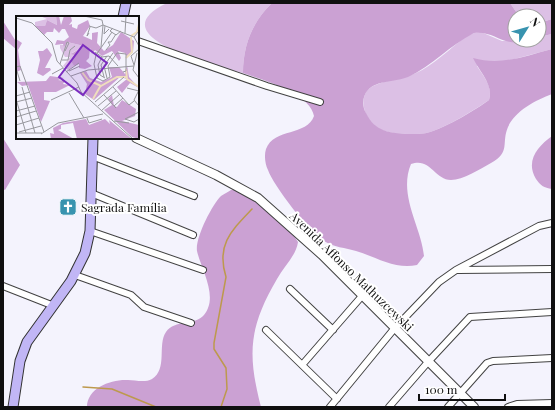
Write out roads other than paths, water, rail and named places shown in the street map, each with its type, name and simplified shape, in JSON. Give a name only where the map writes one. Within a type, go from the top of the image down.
[{"type":"main road","points":[[123,16],[126,3]]},
{"type":"main road","points":[[13,407],[20,361],[26,342],[54,306],[75,275],[84,253],[90,231],[94,139]]},
{"type":"street","points":[[139,41],[267,86],[320,102]]},
{"type":"street","name":"Avenida Affonso Mathuzcewski","points":[[138,139],[216,175],[258,198],[322,255],[474,407]]},
{"type":"street","points":[[92,156],[194,196]]},
{"type":"street","points":[[91,193],[193,235]]},
{"type":"street","points":[[330,407],[394,328],[439,282],[456,270],[539,226],[552,223]]},
{"type":"street","points":[[90,231],[203,270]]},
{"type":"street","points":[[456,270],[552,269]]},
{"type":"street","points":[[75,275],[131,295],[144,307],[191,323]]},
{"type":"street","points":[[3,286],[54,306]]},
{"type":"street","points":[[290,289],[333,330]]},
{"type":"street","points":[[302,365],[362,296]]},
{"type":"street","points":[[389,407],[470,317],[552,312]]},
{"type":"street","points":[[266,330],[337,399]]},
{"type":"street","points":[[448,407],[487,363],[493,361],[552,358]]},
{"type":"street","points":[[508,407],[517,404],[552,403]]},
{"type":"waterway","points":[[221,407],[227,389],[226,368],[214,349],[214,343],[226,277],[223,266],[224,247],[232,232],[252,209]]},
{"type":"waterway","points":[[83,387],[112,389],[156,407]]},
{"type":"place","name":"Sagrada Família","points":[[68,207]]}]
